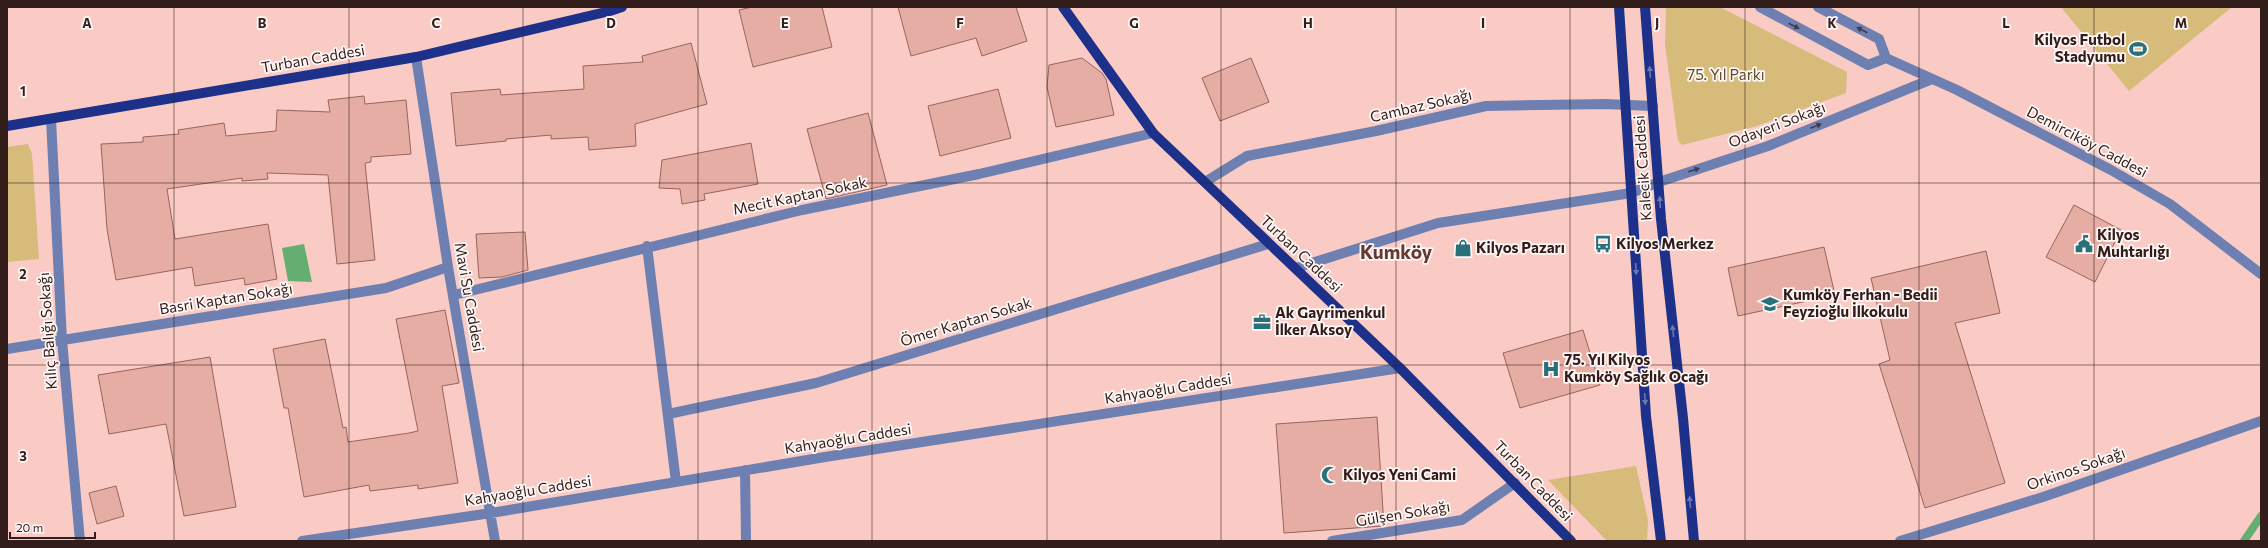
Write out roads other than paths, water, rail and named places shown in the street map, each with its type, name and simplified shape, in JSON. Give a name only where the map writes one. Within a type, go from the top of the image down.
[{"type":"main road","name":"Turban Caddesi","points":[[7,126],[416,57],[610,12],[622,7]]},
{"type":"main road","name":"Turban Caddesi","points":[[1063,7],[1153,133],[1400,368],[1515,482],[1571,541]]},
{"type":"main road","name":"Kalecik Caddesi","points":[[1620,7],[1625,105],[1646,416],[1661,541]]},
{"type":"main road","name":"Kalecik Caddesi","points":[[1645,7],[1659,182],[1694,541]]},
{"type":"street","points":[[1762,8],[1868,65],[1886,58],[1879,39],[1818,7]]},
{"type":"street","name":"Mavi Su Caddesi","points":[[416,57],[448,267],[495,541]]},
{"type":"street","name":"Demirciköy Caddesi","points":[[1886,58],[1932,79],[2062,144],[2170,204],[2261,274]]},
{"type":"street","name":"Odayeri Sokağı","points":[[1631,193],[1659,182],[1768,146],[1932,79]]},
{"type":"street","name":"Cambaz Sokağı","points":[[1205,182],[1247,156],[1376,131],[1486,106],[1653,106]]},
{"type":"street","name":"Kılıç Balığı Sokağı","points":[[51,119],[62,340],[80,541]]},
{"type":"street","name":"Mecit Kaptan Sokak","points":[[454,295],[647,246],[802,210],[979,174],[1153,133]]},
{"type":"street","points":[[1296,268],[1438,223],[1631,193]]},
{"type":"street","name":"Ömer Kaptan Sokak","points":[[668,414],[816,384],[1268,244]]},
{"type":"street","points":[[647,246],[676,482]]},
{"type":"street","name":"Basri Kaptan Sokağı","points":[[7,349],[386,288],[448,267]]},
{"type":"street","name":"Kahyaoğlu Caddesi","points":[[302,541],[491,513],[745,470],[1400,368]]},
{"type":"street","name":"Orkinos Sokağı","points":[[1900,541],[2043,497],[2261,422]]},
{"type":"street","points":[[745,470],[746,541]]},
{"type":"street","name":"Gülşen Sokağı","points":[[1332,541],[1462,520],[1515,482]]},
{"type":"waterway","points":[[2244,541],[2261,516]]},
{"type":"place","name":"Kilyos Futbol Stadyumu","points":[[2138,49]]},
{"type":"place","name":"Kilyos Merkez","points":[[1603,244]]},
{"type":"place","name":"Kilyos Muhtarlığı","points":[[2084,244]]},
{"type":"place","name":"Kilyos Pazarı","points":[[1463,248]]},
{"type":"place","name":"Kumköy Ferhan - Bedii Feyzioğlu İlkokulu","points":[[1770,304]]},
{"type":"place","name":"Ak Gayrimenkul İlker Aksoy","points":[[1262,322]]},
{"type":"place","name":"75. Yıl Kilyos Kumköy Sağlık Ocağı","points":[[1551,369]]},
{"type":"place","name":"Kilyos Yeni Cami","points":[[1330,475]]},
{"type":"district","name":"Kumköy","points":[[1396,252]]},
{"type":"park label","name":"75. Yıl Parkı","points":[[1726,75]]}]
